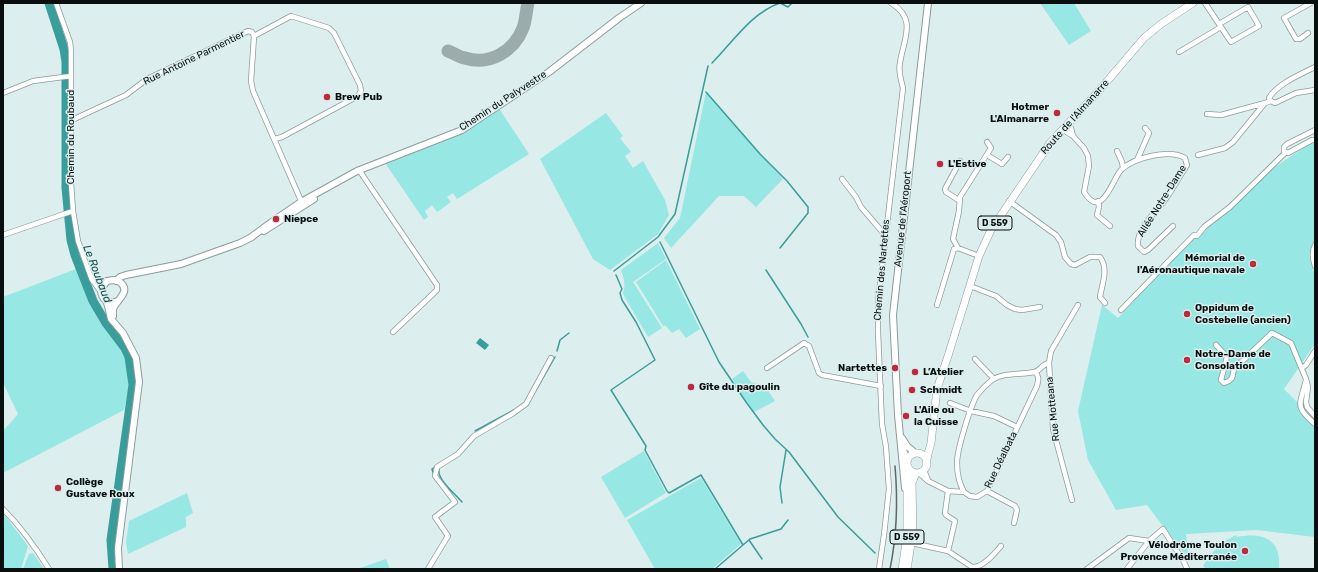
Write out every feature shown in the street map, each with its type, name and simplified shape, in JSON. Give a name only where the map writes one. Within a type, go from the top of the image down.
[{"type":"main road","name":"Route de l'Almanarre","points":[[907,569],[912,543],[912,483],[919,470],[932,435],[937,389],[979,256],[991,230],[1009,201],[1050,143],[1064,127],[1097,93],[1144,38],[1193,3]]},
{"type":"main road","name":"Route de l'Almanarre","points":[[908,459],[910,455],[917,453],[925,447],[932,435]]},
{"type":"main road","points":[[908,459],[907,466],[919,470],[926,459],[921,454],[917,453]]},
{"type":"main road","name":"Route de l'Almanarre","points":[[902,569],[907,536],[907,485],[919,470]]},
{"type":"street","name":"Chemin du Roubaud","points":[[56,3],[70,42],[71,51],[70,121],[72,212],[78,242],[92,280],[101,292]]},
{"type":"street","name":"Chemin du Palyvestre","points":[[116,280],[122,276],[182,264],[240,243],[250,238],[276,219],[359,170],[462,130],[548,72],[641,3]]},
{"type":"street","name":"Chemin des Nartettes","points":[[878,569],[885,529],[889,489],[886,447],[882,424],[878,312],[885,234],[903,88],[899,64],[907,32],[907,26],[903,15],[899,8],[891,3]]},
{"type":"street","name":"Avenue de l'Aéroport","points":[[906,505],[898,415],[893,315],[928,3]]},
{"type":"street","points":[[1179,52],[1220,26],[1248,7],[1259,26],[1231,42],[1220,26],[1205,3]]},
{"type":"street","points":[[1308,33],[1300,39],[1296,39],[1284,18],[1311,3]]},
{"type":"street","points":[[275,139],[282,137],[358,96],[361,91],[360,84],[334,33],[329,28],[291,16],[254,36],[251,81],[255,96],[302,204]]},
{"type":"street","name":"Rue Antoine Parmentier","points":[[70,121],[126,95],[147,79],[248,31],[252,32],[254,36]]},
{"type":"street","points":[[1271,101],[1269,98],[1272,93],[1290,80],[1315,67]]},
{"type":"street","points":[[3,94],[33,82],[71,76]]},
{"type":"street","points":[[1207,114],[1221,115],[1271,101],[1274,103],[1296,93],[1315,90]]},
{"type":"street","points":[[1198,155],[1224,148],[1233,142],[1265,103]]},
{"type":"street","points":[[1064,127],[1071,128],[1073,136]]},
{"type":"street","points":[[1064,127],[1084,148],[1088,156],[1089,166],[1084,192],[1090,199],[1098,202],[1099,207],[1097,215],[1110,226]]},
{"type":"street","points":[[1136,160],[1149,132],[1146,128]]},
{"type":"street","points":[[1286,152],[1284,151],[1284,147],[1287,144],[1315,130]]},
{"type":"street","points":[[1121,310],[1194,235],[1197,236],[1204,227],[1230,207],[1286,152],[1288,153],[1312,140],[1315,140]]},
{"type":"street","points":[[979,256],[958,248],[953,239],[959,211],[960,197],[991,148],[987,142]]},
{"type":"street","points":[[1116,151],[1122,162],[1123,168]]},
{"type":"street","name":"Allée Notre-Dame","points":[[1098,202],[1107,195],[1116,177],[1123,168],[1136,160],[1162,154],[1177,155],[1187,161],[1187,165],[1165,200],[1144,227],[1138,238],[1138,246],[1144,252],[1148,250],[1173,226]]},
{"type":"street","points":[[987,155],[1002,164],[1008,158]]},
{"type":"street","points":[[960,161],[945,189],[946,192],[960,201]]},
{"type":"street","points":[[359,170],[437,285],[437,290],[393,332]]},
{"type":"street","points":[[842,180],[856,197],[861,207],[885,234]]},
{"type":"street","points":[[1009,201],[1056,235],[1061,242],[1064,257],[1071,264],[1076,265],[1090,257],[1100,257],[1105,268],[1100,297],[1105,303]]},
{"type":"street","points":[[3,235],[72,212]]},
{"type":"street","points":[[1315,245],[1313,249],[1313,262],[1315,266]]},
{"type":"street","points":[[937,305],[954,249],[958,248]]},
{"type":"street","points":[[89,272],[96,280],[116,280],[123,287]]},
{"type":"street","points":[[118,569],[118,548],[139,382],[136,358],[131,345],[118,326],[113,315],[114,307],[123,296],[123,287],[128,278],[137,273]]},
{"type":"street","points":[[107,281],[102,286],[102,297],[111,303],[118,301]]},
{"type":"street","points":[[970,286],[996,296],[1007,305],[1015,309],[1022,310],[1040,307]]},
{"type":"street","points":[[106,300],[111,320],[118,326]]},
{"type":"street","points":[[964,492],[958,476],[958,454],[971,411],[978,394],[994,379],[1006,375],[1036,372],[1044,364],[1049,363],[1055,345],[1078,305]]},
{"type":"street","points":[[1216,344],[1228,357],[1221,380],[1224,383],[1232,378],[1234,369],[1272,333],[1291,343],[1306,379],[1308,387],[1306,402],[1307,407],[1315,416]]},
{"type":"street","points":[[767,368],[804,343],[809,346],[819,373],[822,376],[881,386]]},
{"type":"street","points":[[1302,368],[1306,365],[1315,351]]},
{"type":"street","points":[[428,569],[448,536],[436,517],[455,502],[435,476],[437,467],[458,454],[474,436],[526,404],[552,358]]},
{"type":"street","points":[[975,359],[994,379]]},
{"type":"street","name":"Rue Motteana","points":[[1049,363],[1053,429],[1072,500]]},
{"type":"street","name":"Rue Déalbata","points":[[919,470],[928,481],[948,491],[964,492],[970,496],[976,497],[986,491],[1037,386],[1039,379],[1036,372]]},
{"type":"street","points":[[1306,379],[1299,403],[1302,412],[1315,424]]},
{"type":"street","points":[[950,403],[971,411],[994,416],[1017,427]]},
{"type":"street","points":[[900,436],[907,446],[917,453]]},
{"type":"street","name":"Avenue de l'Aéroport","points":[[901,444],[908,459]]},
{"type":"street","points":[[948,491],[945,512],[946,515],[955,520],[948,551]]},
{"type":"street","points":[[986,491],[1015,506],[1016,510],[1014,524]]},
{"type":"street","points":[[3,509],[11,517],[49,569]]},
{"type":"street","points":[[1127,569],[1149,541],[1163,529],[1187,569]]},
{"type":"street","points":[[1087,569],[1129,538],[1149,541]]},
{"type":"street","points":[[912,543],[948,551],[972,568],[976,568],[992,557],[1001,546]]},
{"type":"shaded area","points":[[1040,3],[1074,3],[1091,31],[1069,45]]},
{"type":"shaded area","points":[[706,92],[783,179],[756,207],[744,196],[719,196],[671,248],[664,238],[680,218]]},
{"type":"shaded area","points":[[498,107],[529,154],[457,199],[453,193],[447,197],[451,202],[437,212],[432,205],[425,211],[428,217],[424,220],[385,163],[463,132]]},
{"type":"shaded area","points":[[606,113],[623,136],[620,138],[631,152],[625,156],[633,168],[643,161],[665,200],[669,215],[658,234],[610,270],[593,259],[540,159]]},
{"type":"shaded area","points":[[1314,142],[1315,242],[1310,255],[1315,277],[1315,344],[1284,389],[1315,420],[1315,537],[1257,530],[1186,534],[1189,560],[1147,505],[1116,510],[1088,460],[1078,411],[1102,305],[1118,318],[1186,246],[1234,200],[1259,179]]},
{"type":"shaded area","points":[[658,243],[666,259],[633,282],[662,328],[648,337],[623,294],[624,282],[621,270]]},
{"type":"shaded area","points":[[666,260],[700,329],[686,338],[679,329],[672,333],[665,325],[663,326],[636,282]]},
{"type":"shaded area","points":[[76,269],[91,305],[123,347],[130,385],[124,410],[3,473],[3,431],[18,414],[3,383],[3,297]]},
{"type":"shaded area","points":[[480,338],[489,345],[485,350],[476,343]]},
{"type":"shaded area","points":[[743,371],[751,382],[765,386],[775,401],[754,412],[740,392],[744,390],[742,387],[736,385],[732,379]]},
{"type":"shaded area","points":[[644,451],[666,493],[625,518],[601,477]]},
{"type":"shaded area","points":[[701,478],[741,544],[712,569],[655,569],[627,520]]},
{"type":"shaded area","points":[[187,493],[193,513],[186,517],[186,527],[128,554],[126,542],[129,521]]},
{"type":"shaded area","points":[[3,513],[28,546],[21,569],[3,569]]},
{"type":"shaded area","name":"Vélodrôme Toulon Provence Méditerranée","points":[[1236,535],[1237,537],[1263,537],[1269,540],[1274,544],[1277,551],[1279,569],[1206,569],[1203,566],[1209,556],[1221,544]]},
{"type":"shaded area","points":[[33,553],[44,569],[23,569],[29,554]]},
{"type":"shaded area","points":[[386,559],[390,569],[357,569]]},
{"type":"waterway","name":"Le Roubaud","points":[[49,3],[64,49],[66,62],[66,188],[71,240],[75,255],[93,301],[106,323],[125,348],[129,357],[133,385],[111,540],[113,569]]},
{"type":"waterway","points":[[712,63],[743,29],[760,14],[780,3],[788,7],[792,3]]},
{"type":"waterway","points":[[614,271],[658,237],[675,214],[708,66]]},
{"type":"waterway","points":[[706,92],[760,154],[787,181],[808,207],[808,213],[780,248]]},
{"type":"waterway","points":[[660,242],[719,362],[746,402],[775,439],[789,452],[838,517],[875,553]]},
{"type":"waterway","points":[[766,270],[808,337]]},
{"type":"waterway","points":[[616,275],[622,289],[620,293],[622,300],[636,322],[655,360],[611,390],[646,446],[645,450],[667,491],[669,493],[701,475],[743,545],[715,569]]},
{"type":"waterway","points":[[557,351],[560,340],[569,333]]},
{"type":"waterway","points":[[535,392],[555,357]]},
{"type":"waterway","points":[[475,431],[514,410]]},
{"type":"waterway","points":[[782,503],[780,487],[786,450]]},
{"type":"waterway","points":[[434,476],[432,469],[435,467]]},
{"type":"waterway","points":[[439,470],[441,478],[462,502]]},
{"type":"waterway","points":[[743,545],[750,539],[781,529],[788,520]]},
{"type":"waterway","points":[[749,540],[762,559]]},
{"type":"taxiway","points":[[448,51],[474,60],[483,60],[500,55],[514,44],[519,36],[524,25],[528,3]]},
{"type":"railway","points":[[890,569],[896,518],[895,466]]},
{"type":"place","name":"Brew Pub","points":[[327,97]]},
{"type":"place","name":"Hotmer L'Almanarre","points":[[1057,113]]},
{"type":"place","name":"L'Estive","points":[[940,164]]},
{"type":"place","name":"Niepce","points":[[276,219]]},
{"type":"place","name":"Mémorial de l'Aéronautique navale","points":[[1253,264]]},
{"type":"place","name":"Oppidum de Costebelle (ancien)","points":[[1187,314]]},
{"type":"place","name":"Notre-Dame de Consolation","points":[[1187,360]]},
{"type":"place","name":"Nartettes","points":[[895,368]]},
{"type":"place","name":"L’Atelier","points":[[915,372]]},
{"type":"place","name":"Gîte du pagoulin","points":[[691,387]]},
{"type":"place","name":"Schmidt","points":[[912,390]]},
{"type":"place","name":"L'Aile ou la Cuisse","points":[[906,416]]},
{"type":"place","name":"Collège Gustave Roux","points":[[58,488]]},
{"type":"place","name":"Vélodrôme Toulon Provence Méditerranée","points":[[1245,551]]}]
